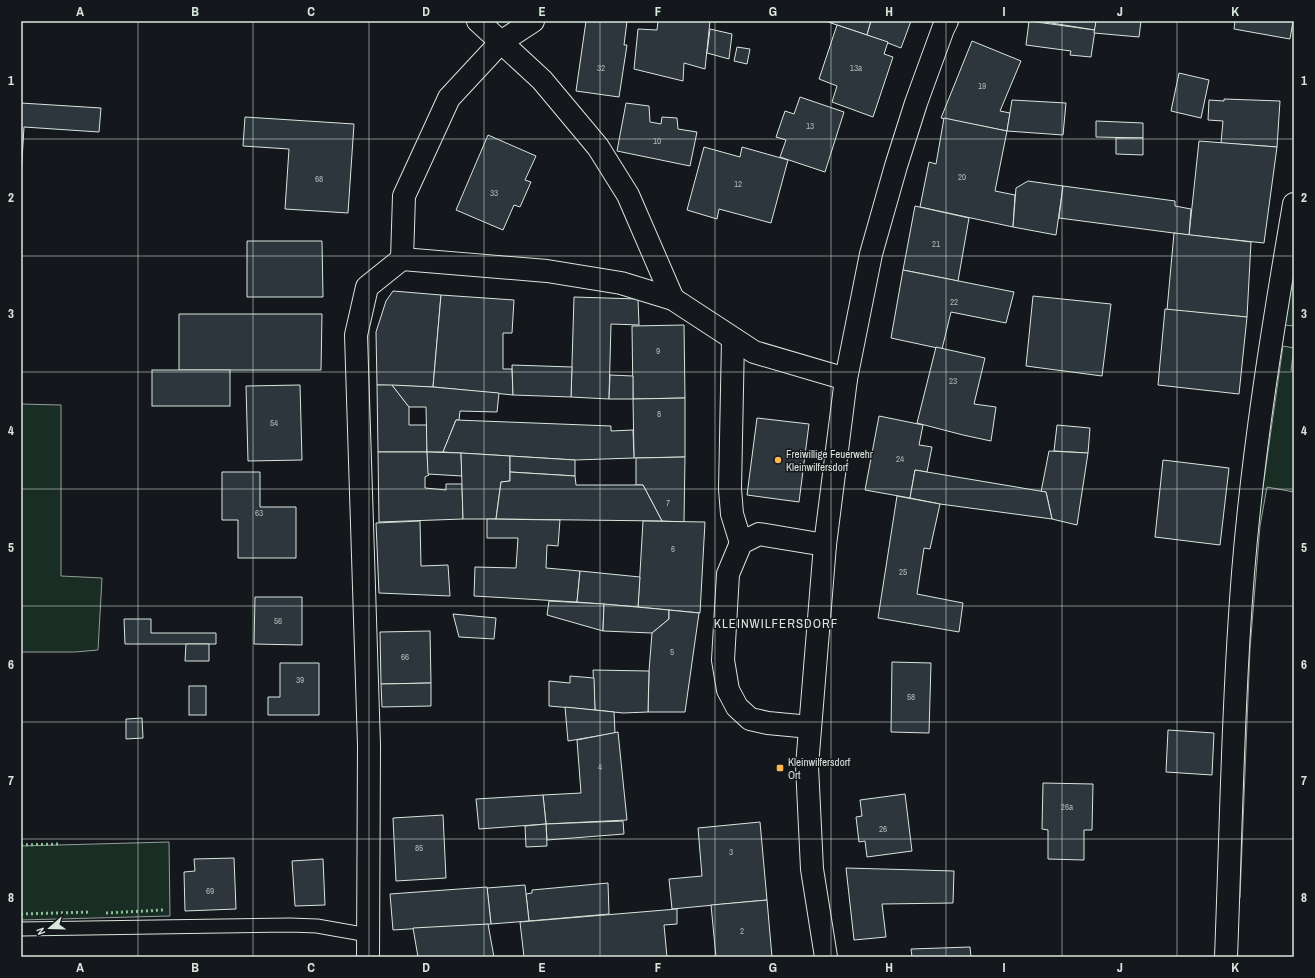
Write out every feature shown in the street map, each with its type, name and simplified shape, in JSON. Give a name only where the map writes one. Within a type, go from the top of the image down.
[{"type":"street","points":[[478,21],[542,80],[598,147],[628,195],[673,299]]},
{"type":"street","points":[[402,258],[404,196],[449,98],[501,42],[533,21]]},
{"type":"street","points":[[826,957],[812,869],[807,766],[825,545],[846,379],[871,254],[916,103],[947,21]]},
{"type":"street","points":[[1226,957],[1235,703],[1243,572],[1262,408],[1279,290],[1294,204]]},
{"type":"street","points":[[368,957],[369,745],[356,335],[367,287],[402,258],[547,271],[621,282],[673,299],[754,352],[846,379]]},
{"type":"street","points":[[733,339],[730,489],[732,514],[741,542],[728,574],[723,660],[728,690],[737,707],[750,719],[768,723],[810,727]]},
{"type":"street","points":[[741,542],[760,534],[825,545]]},
{"type":"lane","points":[[21,929],[290,925],[317,926],[368,935]]},
{"type":"green space","points":[[1294,262],[1294,326],[1284,325]]},
{"type":"green space","points":[[1283,346],[1294,348],[1291,370],[1294,371],[1294,492],[1267,487],[1260,526],[1250,649],[1240,898],[1238,898],[1243,746],[1256,521],[1263,487]]},
{"type":"green space","points":[[21,404],[61,405],[61,576],[102,578],[98,650],[75,652],[21,652]]},
{"type":"green space","points":[[169,842],[170,916],[21,920],[21,846]]},
{"type":"building","points":[[586,21],[627,21],[624,45],[627,45],[619,97],[576,91]]},
{"type":"building","points":[[658,21],[710,21],[705,69],[684,63],[683,81],[634,69],[638,29],[657,30]]},
{"type":"building","points":[[825,21],[871,21],[867,35]]},
{"type":"building","points":[[871,21],[911,21],[901,48],[867,35]]},
{"type":"building","points":[[1029,21],[1095,30],[1091,57],[1070,55],[1071,51],[1026,45]]},
{"type":"building","points":[[1096,21],[1095,30],[1045,22]]},
{"type":"building","points":[[1096,21],[1141,21],[1139,37],[1094,33]]},
{"type":"building","points":[[1235,21],[1293,21],[1290,39],[1234,29]]},
{"type":"building","points":[[837,25],[888,42],[884,54],[893,57],[873,117],[832,102],[837,86],[819,79]]},
{"type":"building","points":[[710,29],[732,34],[729,59],[707,53]]},
{"type":"building","points":[[972,41],[1021,61],[1000,111],[1010,113],[1007,131],[941,118]]},
{"type":"building","points":[[737,47],[750,49],[747,64],[734,61]]},
{"type":"building","points":[[1179,73],[1209,80],[1201,118],[1171,111]]},
{"type":"building","points":[[800,97],[844,112],[825,172],[780,157],[786,140],[776,137],[785,111],[794,114]]},
{"type":"building","points":[[1224,99],[1280,101],[1277,147],[1221,143],[1223,121],[1208,120],[1209,100],[1224,101]]},
{"type":"building","points":[[1012,100],[1066,103],[1063,135],[1007,131]]},
{"type":"building","points":[[21,103],[101,108],[99,132],[24,127],[21,177]]},
{"type":"building","points":[[626,103],[649,106],[650,122],[661,124],[662,117],[677,118],[678,129],[697,132],[690,166],[617,151]]},
{"type":"building","points":[[245,117],[354,124],[348,213],[285,209],[289,149],[243,146]]},
{"type":"building","points":[[944,118],[1007,131],[995,191],[1015,195],[1013,227],[920,207],[929,162],[936,164]]},
{"type":"building","points":[[1096,121],[1143,123],[1143,138],[1096,137]]},
{"type":"building","points":[[488,135],[536,156],[525,180],[531,182],[520,207],[514,205],[503,230],[456,210]]},
{"type":"building","points":[[1116,138],[1143,138],[1143,155],[1116,154]]},
{"type":"building","points":[[1199,141],[1277,147],[1264,243],[1189,235]]},
{"type":"building","points":[[704,147],[740,157],[742,147],[788,160],[771,223],[719,209],[717,219],[687,210]]},
{"type":"building","points":[[1028,181],[1063,186],[1056,235],[1013,227],[1016,188]]},
{"type":"building","points":[[1063,186],[1175,201],[1175,206],[1191,209],[1189,235],[1059,218]]},
{"type":"building","points":[[915,206],[969,218],[958,281],[903,270]]},
{"type":"building","points":[[1174,233],[1251,242],[1247,317],[1167,310]]},
{"type":"building","points":[[247,241],[322,241],[323,297],[247,297]]},
{"type":"building","points":[[903,270],[1014,292],[1006,323],[951,312],[942,349],[891,338]]},
{"type":"building","points":[[393,291],[441,295],[433,387],[377,385],[376,332],[386,301]]},
{"type":"building","points":[[441,295],[514,300],[512,333],[503,333],[503,369],[512,369],[513,395],[433,387]]},
{"type":"building","points":[[1033,296],[1111,304],[1102,376],[1026,366]]},
{"type":"building","points":[[574,297],[638,299],[639,325],[611,324],[609,399],[571,397]]},
{"type":"building","points":[[1165,309],[1247,317],[1239,394],[1158,385]]},
{"type":"building","points":[[179,314],[322,314],[321,370],[179,370]]},
{"type":"building","points":[[684,325],[685,398],[633,399],[632,326]]},
{"type":"building","points":[[936,347],[985,358],[974,404],[996,407],[991,441],[917,423]]},
{"type":"building","points":[[512,365],[572,367],[571,397],[513,395]]},
{"type":"building","points":[[152,370],[230,370],[230,406],[152,406]]},
{"type":"building","points":[[610,375],[633,376],[633,399],[609,399]]},
{"type":"building","points":[[300,385],[302,460],[248,461],[246,386]]},
{"type":"building","points":[[377,385],[392,385],[409,407],[409,425],[427,425],[427,452],[378,452]]},
{"type":"building","points":[[392,385],[499,393],[497,412],[460,411],[459,420],[456,420],[443,452],[427,452],[426,407],[409,407]]},
{"type":"building","points":[[685,398],[685,457],[634,458],[633,399]]},
{"type":"building","points":[[879,416],[923,425],[919,445],[932,447],[927,472],[915,470],[910,498],[865,490]]},
{"type":"building","name":"Freiwillige Feuerwehr Kleinwilfersdorf","points":[[757,418],[809,424],[799,502],[747,495]]},
{"type":"building","points":[[456,420],[611,426],[611,431],[633,430],[634,458],[575,460],[443,452]]},
{"type":"building","points":[[1057,425],[1090,428],[1088,453],[1054,451]]},
{"type":"building","points":[[1049,451],[1088,453],[1077,525],[1052,519],[1046,492],[1041,492]]},
{"type":"building","points":[[378,452],[427,452],[429,475],[425,477],[425,488],[446,490],[446,484],[462,484],[463,519],[379,522]]},
{"type":"building","points":[[427,452],[461,453],[462,476],[428,474]]},
{"type":"building","points":[[461,453],[510,456],[510,481],[501,482],[496,519],[463,519]]},
{"type":"building","points":[[510,456],[575,460],[575,476],[510,472]]},
{"type":"building","points":[[685,457],[684,522],[662,521],[643,485],[636,485],[636,458]]},
{"type":"building","points":[[1163,460],[1229,468],[1220,545],[1155,537]]},
{"type":"building","points":[[915,470],[1046,492],[1052,519],[940,504],[910,498]]},
{"type":"building","points":[[222,472],[260,472],[260,507],[296,507],[296,558],[238,558],[238,520],[222,520]]},
{"type":"building","points":[[510,472],[575,476],[576,485],[643,485],[662,521],[496,519],[501,482],[510,481]]},
{"type":"building","points":[[897,496],[940,504],[930,549],[924,548],[917,594],[963,603],[959,632],[878,618]]},
{"type":"building","points":[[487,519],[560,520],[558,546],[547,545],[546,568],[580,571],[577,602],[474,596],[475,567],[516,568],[518,538],[487,538]]},
{"type":"building","points":[[420,521],[421,566],[448,565],[450,596],[379,593],[376,523]]},
{"type":"building","points":[[643,521],[705,522],[700,613],[638,607]]},
{"type":"building","points":[[580,571],[640,577],[638,607],[577,602]]},
{"type":"building","points":[[255,597],[302,597],[302,645],[254,644]]},
{"type":"building","points":[[549,601],[604,604],[603,631],[547,615]]},
{"type":"building","points":[[604,604],[669,610],[669,619],[652,633],[603,631]]},
{"type":"building","points":[[669,610],[699,613],[685,712],[648,712],[652,633],[669,619]]},
{"type":"building","points":[[453,614],[496,618],[494,639],[459,637]]},
{"type":"building","points":[[124,619],[151,619],[151,633],[216,633],[216,644],[125,644]]},
{"type":"building","points":[[430,631],[431,683],[381,684],[380,632]]},
{"type":"building","points":[[186,644],[209,644],[209,661],[185,661]]},
{"type":"building","points":[[892,662],[931,663],[929,733],[891,732]]},
{"type":"building","points":[[280,663],[319,663],[319,715],[268,715],[268,697],[280,697]]},
{"type":"building","points":[[593,670],[649,671],[648,712],[623,713],[595,710]]},
{"type":"building","points":[[570,676],[594,678],[595,710],[549,706],[549,681],[570,683]]},
{"type":"building","points":[[431,683],[431,706],[382,707],[381,684]]},
{"type":"building","points":[[189,686],[206,686],[206,715],[189,715]]},
{"type":"building","points":[[565,707],[614,712],[615,733],[568,741]]},
{"type":"building","points":[[142,718],[143,738],[126,739],[126,719]]},
{"type":"building","points":[[1168,730],[1214,733],[1212,775],[1166,772]]},
{"type":"building","points":[[618,732],[627,820],[546,824],[543,795],[581,793],[577,740]]},
{"type":"building","points":[[1043,783],[1093,784],[1092,830],[1084,830],[1084,860],[1048,859],[1048,830],[1042,829]]},
{"type":"building","points":[[905,794],[912,851],[867,857],[865,841],[859,842],[856,817],[862,816],[860,800]]},
{"type":"building","points":[[543,795],[546,824],[479,829],[476,799]]},
{"type":"building","points":[[443,815],[446,878],[396,881],[393,818]]},
{"type":"building","points":[[623,821],[624,834],[547,840],[546,824]]},
{"type":"building","points":[[760,822],[767,900],[672,909],[669,879],[702,876],[698,828]]},
{"type":"building","points":[[546,824],[547,846],[526,847],[525,826]]},
{"type":"building","points":[[234,858],[236,909],[185,911],[184,872],[195,871],[194,859]]},
{"type":"building","points":[[323,859],[325,905],[295,906],[292,861]]},
{"type":"building","points":[[846,868],[954,871],[953,903],[882,904],[886,937],[854,940]]},
{"type":"building","points":[[608,883],[609,914],[529,921],[526,894],[532,893],[532,890]]},
{"type":"building","points":[[525,885],[529,921],[491,924],[487,888]]},
{"type":"building","points":[[487,887],[491,924],[393,930],[390,894]]},
{"type":"building","points":[[767,900],[772,957],[716,957],[711,905]]},
{"type":"building","points":[[677,909],[677,924],[664,925],[667,957],[524,957],[520,922]]},
{"type":"building","points":[[488,924],[494,957],[418,957],[413,928]]},
{"type":"building","points":[[970,947],[971,957],[912,957],[911,949]]},
{"type":"hedge","points":[[21,845],[59,844]]},
{"type":"hedge","points":[[106,913],[163,910]]},
{"type":"hedge","points":[[21,914],[91,912]]},
{"type":"place","name":"Freiwillige Feuerwehr Kleinwilfersdorf","points":[[778,460]]},
{"type":"place","name":"Kleinwilfersdorf Ort","points":[[780,768]]},
{"type":"district","name":"KLEINWILFERSDORF","points":[[776,623]]}]
